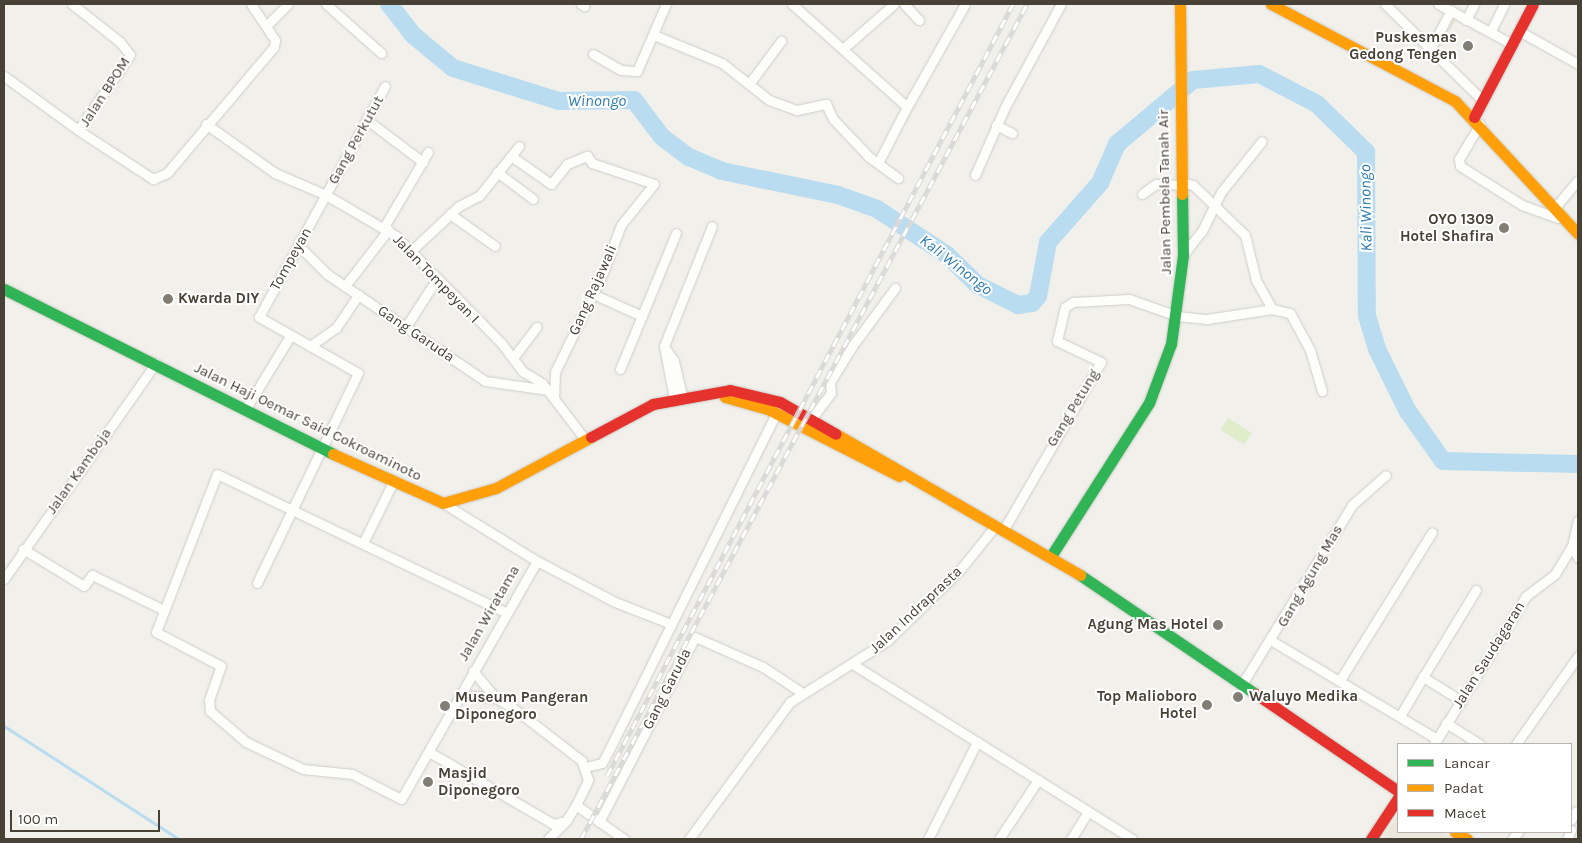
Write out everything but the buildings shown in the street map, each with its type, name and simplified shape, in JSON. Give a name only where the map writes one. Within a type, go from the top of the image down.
[{"type":"main road","name":"Jalan Pembela Tanah Air","points":[[1051,556],[1149,403],[1177,316],[1183,255],[1178,60],[1180,4]]},
{"type":"main road","points":[[1271,4],[1444,95],[1477,121],[1555,215],[1578,234]]},
{"type":"main road","points":[[1477,121],[1483,101],[1533,4]]},
{"type":"main road","name":"Jalan Haji Oemar Said Cokroaminoto","points":[[4,289],[156,363],[392,484],[443,503]]},
{"type":"main road","points":[[443,503],[496,488],[628,414],[678,398],[713,393],[749,392],[812,418],[1051,556],[1397,790]]},
{"type":"main road","points":[[713,393],[776,413],[927,486]]},
{"type":"main road","points":[[1371,839],[1397,800]]},
{"type":"street","name":"Jalan BPOM","points":[[72,4],[120,42],[130,55],[78,130],[141,174],[158,179],[206,124]]},
{"type":"street","points":[[206,124],[274,47],[266,26],[251,4]]},
{"type":"street","points":[[266,26],[288,4]]},
{"type":"street","points":[[326,4],[380,53]]},
{"type":"street","points":[[593,54],[621,70],[635,72],[654,35],[666,4]]},
{"type":"street","points":[[792,4],[845,48],[907,107]]},
{"type":"street","points":[[845,48],[894,4]]},
{"type":"street","points":[[904,4],[919,20]]},
{"type":"street","points":[[878,163],[965,4]]},
{"type":"street","points":[[974,175],[996,125],[1061,4]]},
{"type":"street","points":[[1385,4],[1483,101]]},
{"type":"street","points":[[1438,4],[1512,44]]},
{"type":"street","points":[[1491,31],[1504,4]]},
{"type":"street","points":[[1466,20],[1470,5]]},
{"type":"street","points":[[1431,48],[1451,10]]},
{"type":"street","points":[[1519,31],[1578,64]]},
{"type":"street","points":[[654,35],[722,63],[764,98],[787,108],[826,104],[833,119],[878,163],[898,178]]},
{"type":"street","points":[[749,84],[781,42]]},
{"type":"street","points":[[4,76],[78,130]]},
{"type":"street","name":"Gang Perkutut","points":[[326,194],[385,86]]},
{"type":"street","points":[[367,120],[423,162]]},
{"type":"street","points":[[1477,121],[1459,159],[1460,166],[1522,205],[1555,215],[1578,180]]},
{"type":"street","name":"Jalan Tompeyan I","points":[[206,124],[275,173],[326,194],[386,229],[514,358],[530,379],[548,390],[554,401],[584,438]]},
{"type":"street","points":[[996,125],[1012,133]]},
{"type":"street","points":[[1183,255],[1215,207],[1221,192],[1262,141]]},
{"type":"street","points":[[410,252],[450,214],[479,196],[519,146]]},
{"type":"street","points":[[345,286],[386,229],[428,152]]},
{"type":"street","name":"Gang Rajawali","points":[[511,156],[551,184],[567,164],[587,156],[592,164],[653,183],[652,189],[621,226],[594,294],[555,372],[554,401]]},
{"type":"street","points":[[497,172],[533,199]]},
{"type":"street","points":[[1142,194],[1156,184],[1193,185],[1245,235],[1256,280],[1272,308]]},
{"type":"street","name":"Tompeyan","points":[[290,336],[262,322],[260,314],[326,194]]},
{"type":"street","points":[[450,214],[495,246]]},
{"type":"street","points":[[678,398],[674,361],[664,346],[712,226]]},
{"type":"street","points":[[620,370],[676,233]]},
{"type":"street","name":"Gang Garuda","points":[[299,246],[345,286],[485,381],[548,390]]},
{"type":"street","points":[[405,328],[436,280]]},
{"type":"street","points":[[812,418],[831,393],[830,382],[853,345],[895,288]]},
{"type":"street","points":[[594,294],[642,316]]},
{"type":"street","points":[[310,346],[328,336],[358,295]]},
{"type":"street","name":"Gang Petung","points":[[1000,527],[1101,362],[1058,344],[1056,333],[1065,307],[1075,301],[1128,299],[1177,316]]},
{"type":"street","points":[[1177,316],[1207,319],[1272,308],[1297,319],[1322,391]]},
{"type":"street","points":[[514,358],[536,327]]},
{"type":"street","points":[[246,410],[290,336],[358,371],[320,448],[294,510],[257,583]]},
{"type":"street","name":"Jalan Kamboja","points":[[4,579],[23,549],[156,363]]},
{"type":"street","points":[[586,766],[602,763],[776,413]]},
{"type":"street","points":[[23,549],[84,586],[92,575],[164,610],[217,474],[364,541],[505,612]]},
{"type":"street","name":"Gang Agung Mas","points":[[1242,684],[1272,641],[1352,505],[1386,475]]},
{"type":"street","points":[[364,541],[392,484]]},
{"type":"street","name":"Jalan Wiratama","points":[[164,610],[156,632],[221,666],[209,700],[210,711],[246,742],[303,769],[352,774],[401,799],[429,752],[505,612],[537,560],[443,503]]},
{"type":"street","name":"Jalan Saudagaran","points":[[1435,741],[1526,596],[1555,574],[1572,546],[1578,522]]},
{"type":"street","name":"Jalan Indraprasta","points":[[689,839],[769,728],[801,692],[854,665],[920,609],[1000,527]]},
{"type":"street","points":[[1340,680],[1432,532]]},
{"type":"street","points":[[1572,546],[1578,558]]},
{"type":"street","points":[[537,560],[615,602],[671,624]]},
{"type":"street","points":[[1400,716],[1476,590]]},
{"type":"street","name":"Gang Garuda","points":[[599,822],[695,637],[763,667],[801,692]]},
{"type":"street","points":[[1272,641],[1400,716],[1435,741]]},
{"type":"street","points":[[1517,743],[1576,668],[1578,656]]},
{"type":"street","points":[[854,665],[1132,839]]},
{"type":"street","points":[[473,671],[496,698],[553,736],[586,766],[588,782],[566,821],[548,839]]},
{"type":"street","points":[[1423,677],[1460,700]]},
{"type":"street","points":[[459,695],[496,698]]},
{"type":"street","points":[[1446,724],[1478,743]]},
{"type":"street","points":[[928,839],[977,742]]},
{"type":"street","points":[[429,752],[547,821],[566,821]]},
{"type":"street","points":[[999,839],[1038,780]]},
{"type":"street","points":[[576,805],[624,839]]},
{"type":"street","points":[[1572,818],[1576,811]]},
{"type":"street","points":[[1071,839],[1088,812]]},
{"type":"shaded area","points":[[1452,11],[1459,15],[1438,51],[1432,47]]},
{"type":"shaded area","points":[[1397,816],[1397,833],[1444,833],[1454,839],[1382,839]]},
{"type":"green space","points":[[1228,418],[1252,433],[1244,445],[1221,430]]},
{"type":"waterway","name":"Kali Winongo","points":[[389,4],[413,35],[453,68],[559,101],[634,100],[662,137],[689,157],[722,171],[838,195],[877,209],[947,255],[978,285],[1018,305],[1032,303],[1038,296],[1048,242],[1100,183],[1117,144],[1193,80],[1259,74],[1317,104],[1366,152],[1367,316],[1377,349],[1407,410],[1443,461],[1578,464]]},
{"type":"waterway","points":[[4,726],[179,839]]},
{"type":"railway","points":[[607,776],[1013,4]]},
{"type":"railway","points":[[581,839],[1027,4]]},
{"type":"traffic: fast","points":[[1051,556],[1149,403],[1171,344],[1183,255],[1182,194]]},
{"type":"traffic: fast","points":[[4,289],[333,454]]},
{"type":"traffic: fast","points":[[1080,575],[1256,694]]},
{"type":"traffic: slow","points":[[1180,4],[1182,194]]},
{"type":"traffic: slow","points":[[1271,4],[1455,101],[1578,234]]},
{"type":"traffic: slow","points":[[725,397],[768,409],[899,476]]},
{"type":"traffic: slow","points":[[836,434],[1080,575]]},
{"type":"traffic: slow","points":[[333,454],[443,503],[496,488],[591,437]]},
{"type":"traffic: slow","points":[[1457,833],[1467,839]]},
{"type":"traffic: jam","points":[[1474,117],[1533,4]]},
{"type":"traffic: jam","points":[[591,437],[653,404],[730,390],[780,402],[836,434]]},
{"type":"traffic: jam","points":[[1256,694],[1397,790]]},
{"type":"traffic: jam","points":[[1371,839],[1397,800]]},
{"type":"place","name":"Puskesmas Gedong Tengen","points":[[1468,46]]},
{"type":"place","name":"OYO 1309 Hotel Shafira","points":[[1504,228]]},
{"type":"place","name":"Kwarda DIY","points":[[168,299]]},
{"type":"place","name":"Agung Mas Hotel","points":[[1218,625]]},
{"type":"place","name":"Waluyo Medika","points":[[1238,697]]},
{"type":"place","name":"Top Malioboro Hotel","points":[[1207,705]]},
{"type":"place","name":"Museum Pangeran Diponegoro","points":[[445,706]]},
{"type":"place","name":"Masjid Diponegoro","points":[[428,782]]},
{"type":"water label","name":"Winongo","points":[[597,101]]}]
